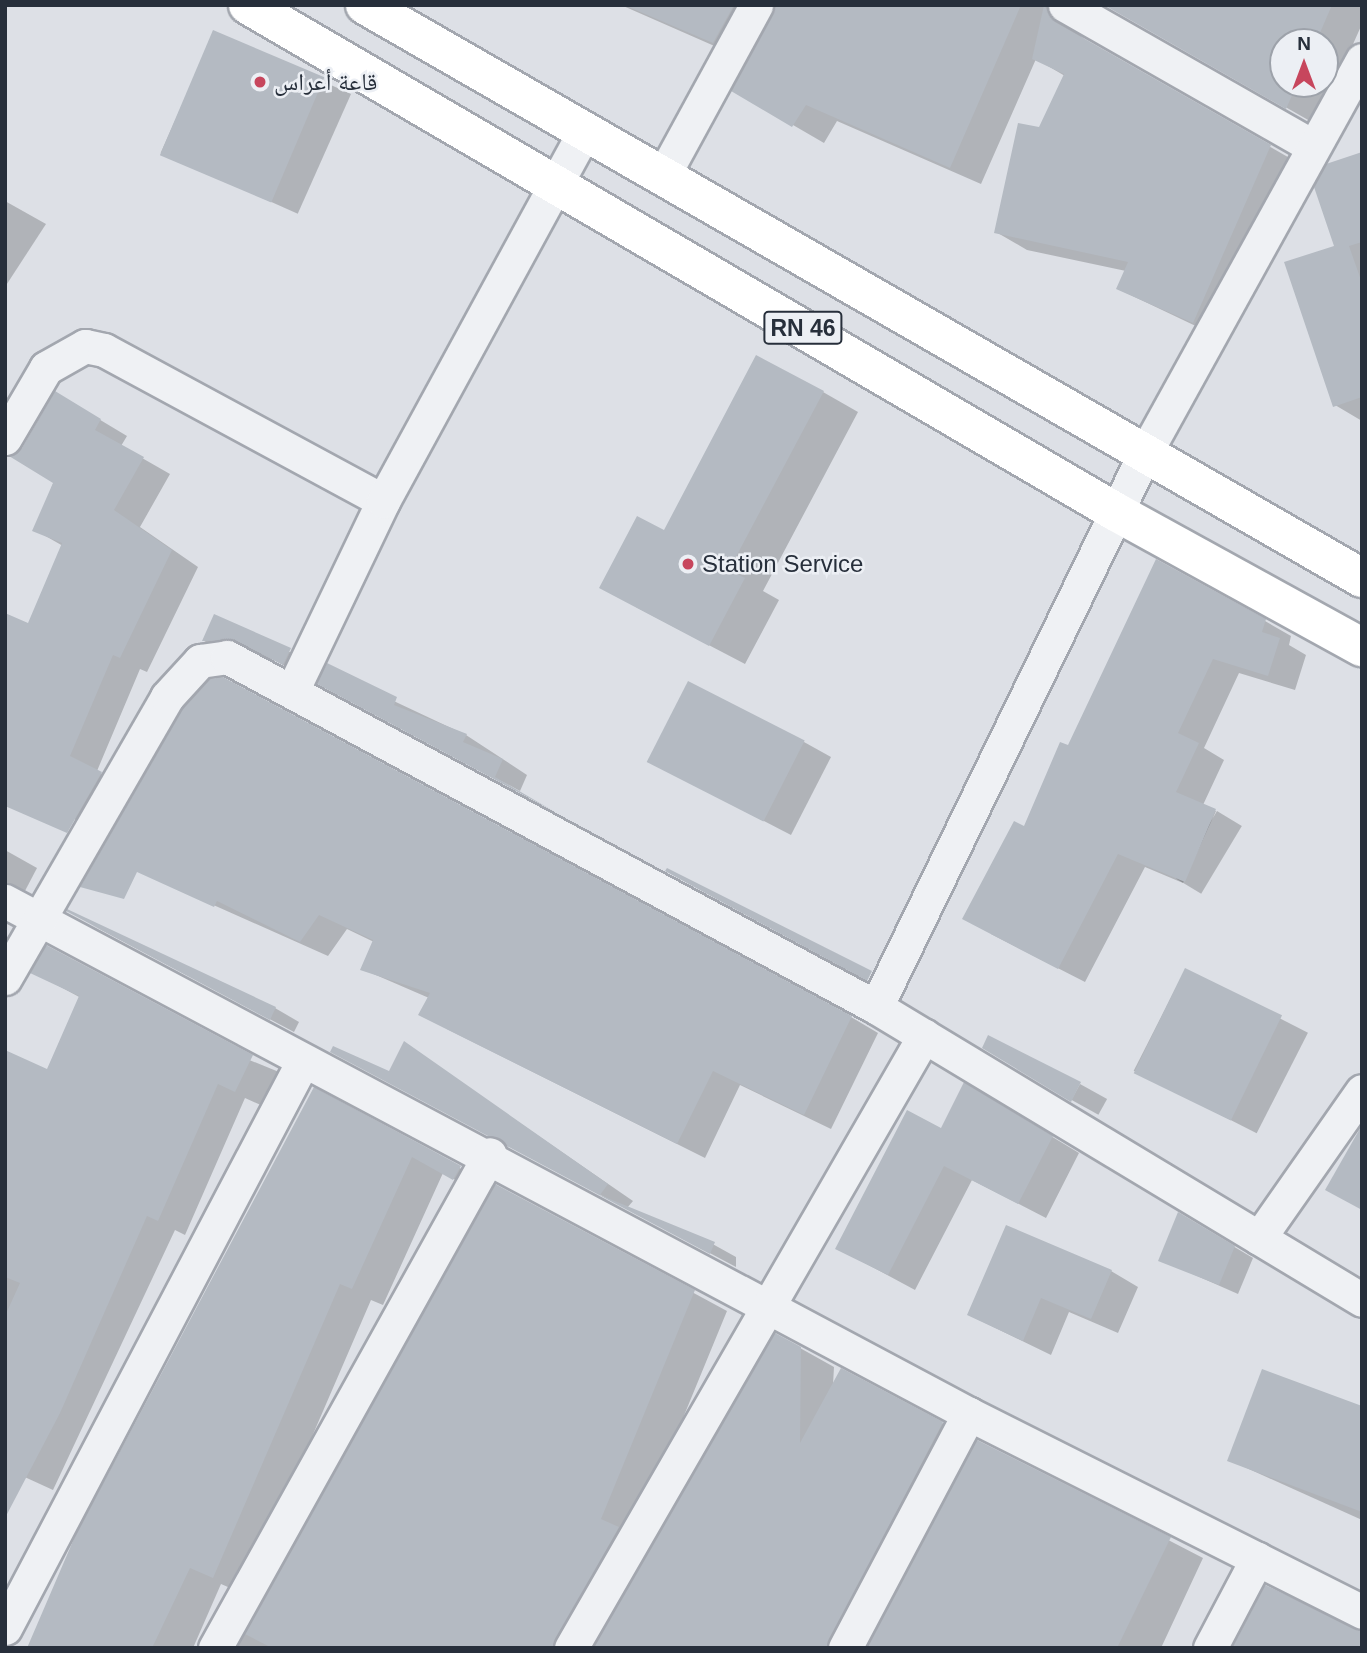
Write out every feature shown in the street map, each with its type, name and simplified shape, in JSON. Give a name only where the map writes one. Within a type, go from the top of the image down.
[{"type":"main road","name":"RN 46","points":[[248,5],[1116,512],[1362,647]]},
{"type":"main road","name":"RN 46","points":[[365,5],[584,132],[664,174],[1144,455],[1362,578]]},
{"type":"street","points":[[664,174],[756,5]]},
{"type":"street","points":[[1065,5],[1312,146]]},
{"type":"street","points":[[876,1007],[1144,455],[1312,146],[1362,60]]},
{"type":"street","points":[[293,689],[383,501],[584,132]]},
{"type":"street","points":[[5,438],[46,368],[85,346],[104,350],[383,501]]},
{"type":"street","points":[[5,978],[186,670],[227,657],[293,689],[876,1007],[1362,1300]]},
{"type":"street","points":[[5,901],[303,1061],[490,1154],[968,1414],[1362,1612]]},
{"type":"street","points":[[571,1648],[924,1036]]},
{"type":"street","points":[[5,1628],[303,1061]]},
{"type":"street","points":[[1259,1238],[1362,1091]]},
{"type":"street","points":[[215,1648],[490,1154]]},
{"type":"street","points":[[845,1648],[968,1414]]},
{"type":"street","points":[[1210,1648],[1257,1559]]},
{"type":"building","points":[[624,5],[734,5],[713,43]]},
{"type":"building","points":[[775,5],[1021,5],[950,168],[806,105],[792,127],[731,91]]},
{"type":"building","points":[[1044,5],[1055,22],[1271,145],[1193,323],[1116,289],[1128,262],[994,233],[1018,123],[1039,127],[1064,74],[1032,59]]},
{"type":"building","points":[[1104,5],[1332,5],[1322,28],[1269,28],[1269,98],[1291,98],[1286,109]]},
{"type":"building","points":[[213,30],[324,77],[271,202],[160,155]]},
{"type":"building","points":[[1362,152],[1362,242],[1349,246],[1362,283],[1362,397],[1333,407],[1284,262],[1334,246],[1314,187],[1326,164]]},
{"type":"building","points":[[756,355],[824,391],[729,570],[745,578],[709,646],[599,588],[637,516],[664,530]]},
{"type":"building","points":[[55,391],[101,419],[95,430],[144,457],[114,510],[172,550],[120,658],[113,655],[70,756],[102,772],[67,833],[5,806],[5,613],[28,623],[62,543],[32,531],[53,483],[9,456],[22,448]]},
{"type":"building","points":[[1156,559],[1266,619],[1262,632],[1280,638],[1268,676],[1213,659],[1178,733],[1199,743],[1176,792],[1216,809],[1185,882],[1118,854],[1058,969],[962,919],[1014,821],[1024,826],[1060,742],[1068,745]]},
{"type":"building","points":[[214,614],[291,648],[283,665],[235,640],[202,641]]},
{"type":"building","points":[[327,663],[397,697],[394,705],[467,734],[463,742],[503,759],[495,777],[555,812],[317,684]]},
{"type":"building","points":[[223,677],[852,1016],[804,1115],[713,1071],[677,1144],[418,1015],[430,993],[360,970],[373,940],[319,915],[300,942],[217,901],[214,907],[137,872],[124,899],[80,887],[183,708],[210,679]]},
{"type":"building","points":[[688,681],[805,740],[763,822],[647,762]]},
{"type":"building","points":[[667,868],[872,971],[867,981],[665,871]]},
{"type":"building","points":[[67,909],[276,1007],[270,1020],[66,911]]},
{"type":"building","points":[[46,945],[253,1055],[235,1092],[218,1084],[158,1221],[147,1216],[60,1413],[5,1518],[5,1316],[20,1283],[5,1277],[5,1050],[47,1069],[79,996],[30,973]]},
{"type":"building","points":[[1185,968],[1282,1015],[1231,1121],[1134,1073]]},
{"type":"building","points":[[988,1035],[1081,1082],[1071,1102],[982,1048]]},
{"type":"building","points":[[404,1041],[608,1184],[600,1195],[715,1242],[710,1254],[330,1052],[333,1046],[389,1071]]},
{"type":"building","points":[[964,1082],[1053,1136],[1018,1204],[944,1166],[888,1275],[835,1249],[907,1110],[941,1128]]},
{"type":"building","points":[[314,1087],[461,1166],[453,1180],[412,1157],[352,1289],[340,1284],[213,1578],[190,1568],[152,1648],[27,1648],[76,1534]]},
{"type":"building","points":[[1362,1125],[1362,1210],[1325,1190]]},
{"type":"building","points":[[495,1184],[695,1290],[601,1519],[619,1527],[552,1648],[272,1648],[245,1634]]},
{"type":"building","points":[[1178,1212],[1235,1246],[1219,1285],[1158,1261]]},
{"type":"building","points":[[1006,1225],[1112,1270],[1091,1319],[1041,1298],[1023,1341],[967,1315]]},
{"type":"building","points":[[775,1333],[801,1347],[800,1443],[841,1368],[943,1422],[826,1648],[593,1648]]},
{"type":"building","points":[[1262,1369],[1362,1406],[1362,1512],[1227,1461]]},
{"type":"building","points":[[977,1440],[1171,1537],[1117,1648],[867,1648]]},
{"type":"building","points":[[1265,1585],[1362,1631],[1362,1648],[1232,1648]]},
{"type":"place","name":"قاعة أعراس","points":[[260,82]]},
{"type":"place","name":"Station Service","points":[[688,564]]}]
